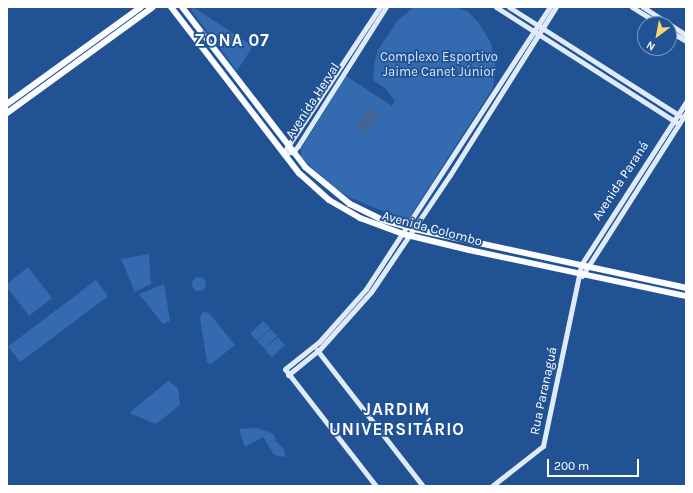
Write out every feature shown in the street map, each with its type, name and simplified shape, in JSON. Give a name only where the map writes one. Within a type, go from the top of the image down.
[{"type":"main road","points":[[7,104],[141,7]]},
{"type":"main road","points":[[7,113],[152,7]]},
{"type":"main road","name":"Avenida Colombo","points":[[171,7],[299,173],[329,200],[370,224],[406,235],[469,250],[581,275],[686,296]]},
{"type":"main road","name":"Avenida Herval","points":[[283,152],[288,147],[380,7]]},
{"type":"main road","name":"Avenida Herval","points":[[283,152],[293,152],[386,7]]},
{"type":"main road","points":[[496,7],[679,124]]},
{"type":"main road","points":[[509,7],[678,114],[684,116]]},
{"type":"main road","points":[[376,486],[288,375],[285,369],[316,349],[366,289],[412,228],[450,175],[539,35],[540,27],[550,7]]},
{"type":"main road","points":[[412,228],[448,164],[534,31],[540,27],[556,7]]},
{"type":"main road","points":[[632,7],[646,16]]},
{"type":"main road","points":[[643,7],[686,35]]},
{"type":"main road","points":[[178,17],[183,8]]},
{"type":"main road","name":"Avenida Colombo","points":[[183,8],[288,147],[320,181],[350,204],[383,220],[412,228],[686,288]]},
{"type":"main road","points":[[366,29],[368,36]]},
{"type":"main road","points":[[194,37],[201,32]]},
{"type":"main road","points":[[677,36],[686,42]]},
{"type":"main road","points":[[242,100],[249,95]]},
{"type":"main road","name":"Avenida Paraná","points":[[581,275],[581,265],[586,256],[686,102]]},
{"type":"main road","points":[[314,108],[316,118]]},
{"type":"main road","name":"Avenida Paraná","points":[[581,275],[593,260],[684,116]]},
{"type":"main road","points":[[667,130],[668,141]]},
{"type":"main road","points":[[448,164],[450,175]]},
{"type":"main road","points":[[636,178],[646,175]]},
{"type":"main road","points":[[432,191],[441,188]]},
{"type":"main road","points":[[625,196],[626,208]]},
{"type":"main road","points":[[288,375],[343,325],[371,292],[406,235]]},
{"type":"main road","points":[[450,245],[452,237]]},
{"type":"main road","points":[[469,250],[470,241]]},
{"type":"main road","points":[[586,256],[593,260]]},
{"type":"main road","name":"Rua Paranaguá","points":[[492,486],[543,446],[581,275]]},
{"type":"main road","points":[[644,287],[647,283],[660,282]]},
{"type":"main road","points":[[333,327],[343,325]]},
{"type":"main road","points":[[316,349],[423,486]]},
{"type":"green space","points":[[193,7],[253,46],[237,71],[191,10]]},
{"type":"green space","name":"Complexo Esportivo Jaime Canet Júnior","points":[[414,7],[456,7],[468,12],[478,22],[491,43],[496,68],[493,88],[407,221],[349,197],[327,183],[301,157],[301,149],[346,76],[392,106],[395,101],[386,89],[373,80],[375,61],[378,50],[398,20]]},
{"type":"green space","points":[[149,254],[151,284],[135,292],[121,259]]},
{"type":"green space","points":[[28,267],[52,298],[29,316],[7,287],[7,284]]},
{"type":"green space","points":[[196,277],[202,277],[206,281],[206,287],[202,291],[196,291],[192,287],[192,281]]},
{"type":"green space","points":[[96,280],[108,296],[20,362],[8,346]]},
{"type":"green space","points":[[164,284],[170,321],[163,324],[139,294]]},
{"type":"green space","points":[[203,312],[209,313],[235,345],[211,364],[207,362],[200,318]]},
{"type":"green space","points":[[263,321],[270,328],[257,341],[250,334]]},
{"type":"green space","points":[[270,329],[277,336],[264,349],[257,342]]},
{"type":"green space","points":[[278,337],[285,345],[272,357],[264,349]]},
{"type":"green space","points":[[168,381],[178,388],[180,405],[156,424],[129,413]]},
{"type":"green space","points":[[257,428],[274,434],[276,441],[284,449],[285,457],[274,455],[263,437],[245,447],[239,429]]},
{"type":"shaded area","points":[[368,107],[378,113],[366,133],[356,127]]},
{"type":"district","name":"ZONA 07","points":[[232,41]]},
{"type":"district","name":"JARDIM UNIVERSITÁRIO","points":[[397,420]]}]
